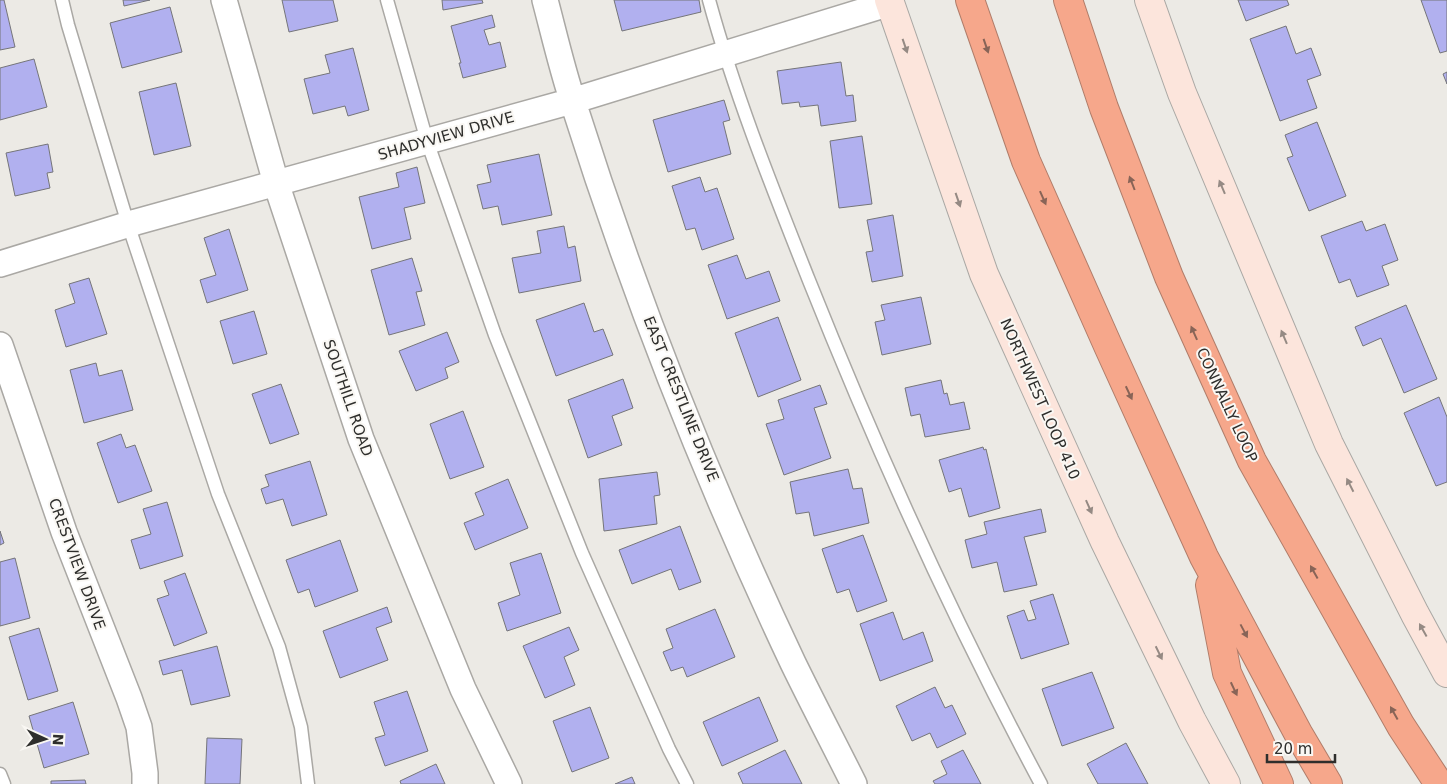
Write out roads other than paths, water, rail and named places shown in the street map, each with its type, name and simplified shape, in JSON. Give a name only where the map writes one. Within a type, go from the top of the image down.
[{"type":"highway","points":[[970,0],[1026,161],[1204,557],[1298,733],[1328,784]]},
{"type":"highway","name":"CONNALLY LOOP","points":[[1068,0],[1104,108],[1169,277],[1252,461],[1401,726],[1438,784]]},
{"type":"highway","points":[[1204,557],[1227,673],[1279,784]]},
{"type":"main road","points":[[1148,0],[1182,93],[1329,444],[1414,614],[1447,673]]},
{"type":"main road","name":"NORTHWEST LOOP 410","points":[[889,2],[984,274],[1105,542],[1192,721],[1226,784]]},
{"type":"street","name":"SOUTHILL ROAD","points":[[224,0],[276,183],[361,440],[463,689],[509,784]]},
{"type":"street","name":"EAST CRESTLINE DRIVE","points":[[544,0],[572,101],[657,343],[730,522],[794,663],[854,784]]},
{"type":"street","name":"SHADYVIEW DRIVE","points":[[0,264],[128,224],[572,101],[889,2]]},
{"type":"street","name":"CRESTVIEW DRIVE","points":[[0,345],[64,532],[129,698],[138,727],[145,784]]},
{"type":"lane","points":[[62,0],[128,224],[218,494],[279,647],[301,727],[308,784]]},
{"type":"lane","points":[[387,0],[427,141],[495,335],[582,553],[669,749],[687,784]]},
{"type":"lane","points":[[709,0],[724,54],[768,177],[868,425],[932,569],[994,697],[1041,784]]},
{"type":"lane","points":[[0,774],[4,784]]}]
